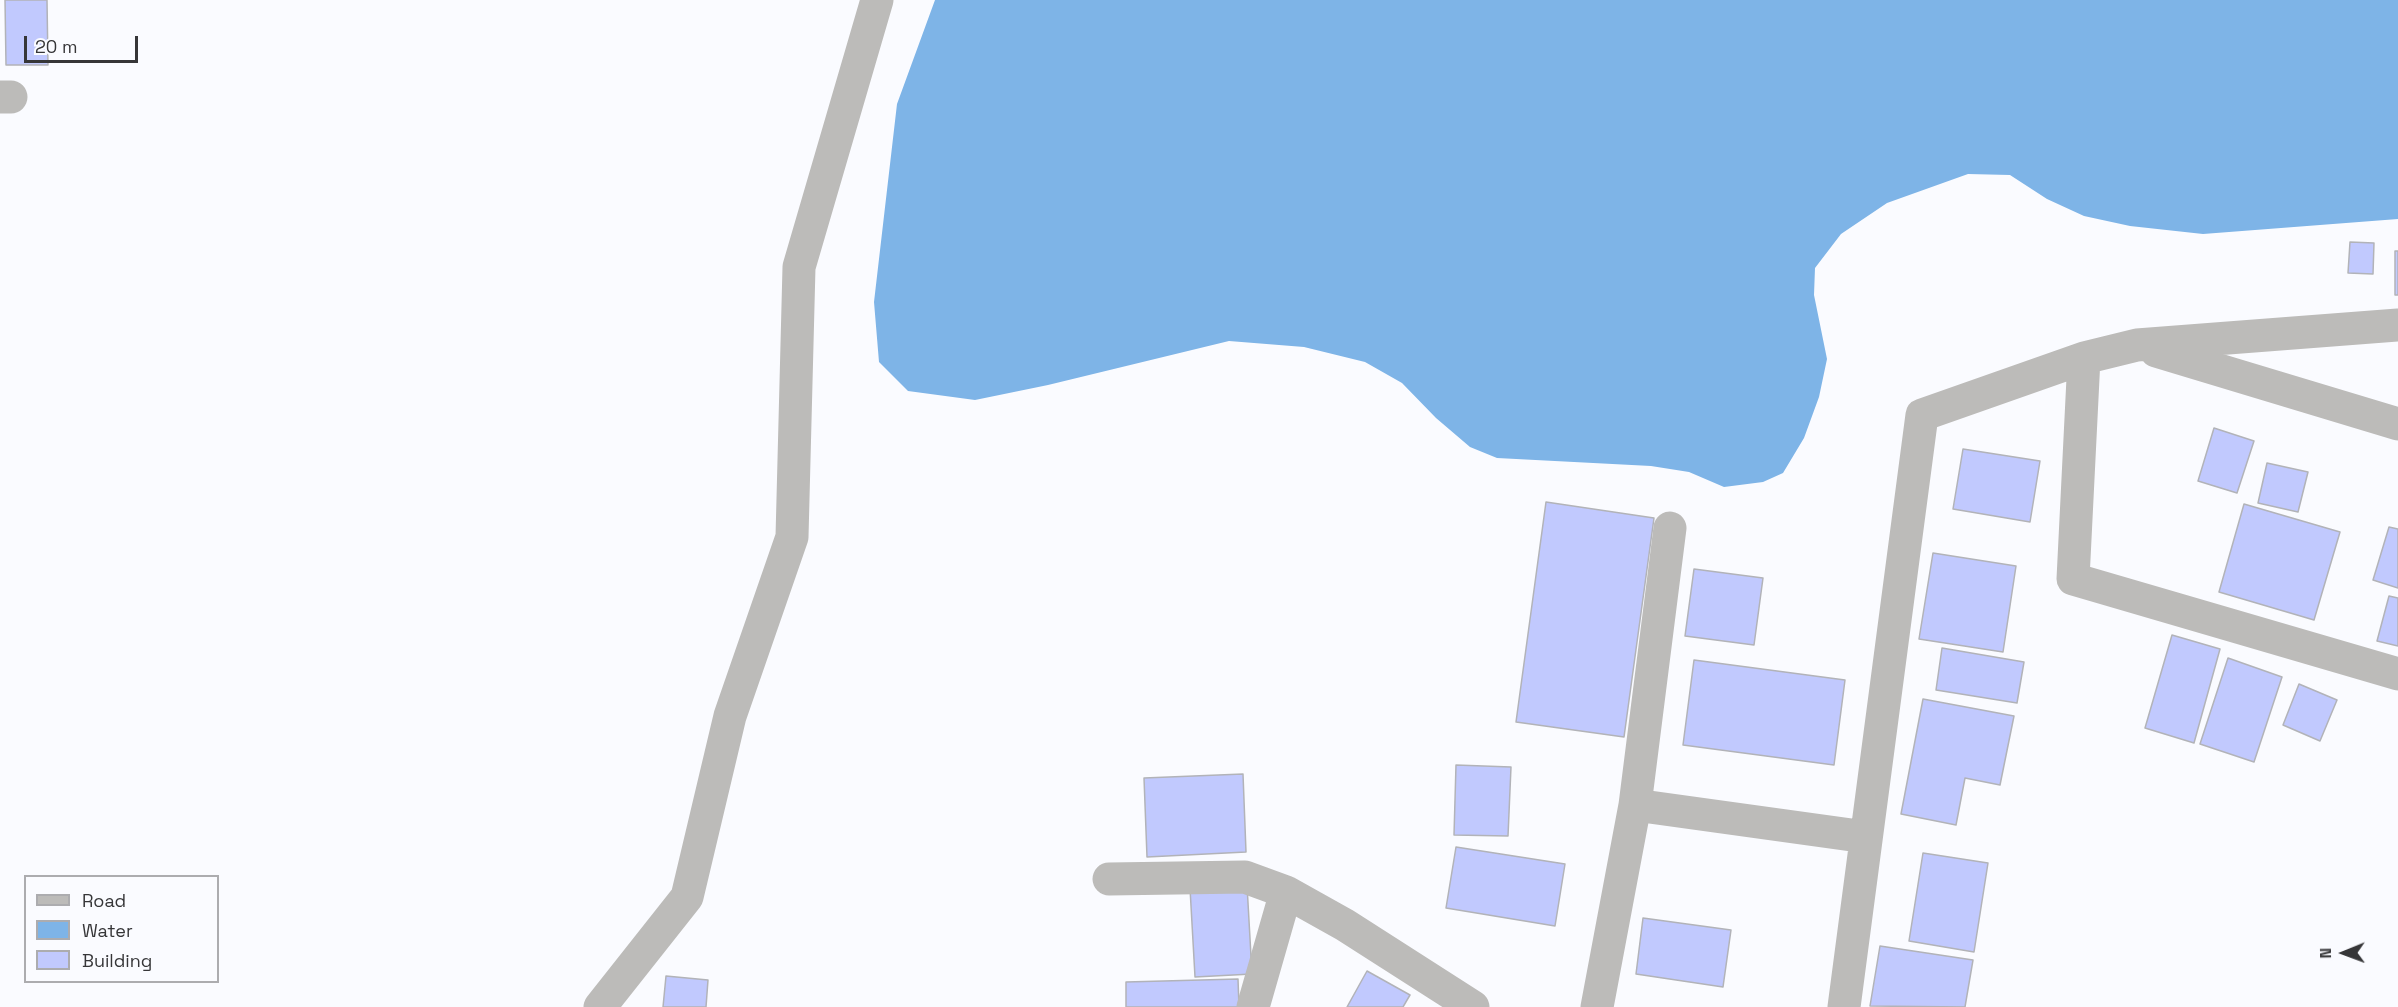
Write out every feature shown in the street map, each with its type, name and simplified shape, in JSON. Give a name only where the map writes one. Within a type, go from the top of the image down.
[{"type":"street","points":[[600,1007],[687,897],[730,716],[792,537],[799,267],[877,0]]},
{"type":"street","points":[[1844,1007],[1922,415],[2084,358],[2137,345],[2398,325]]},
{"type":"street","points":[[2137,345],[2398,424]]},
{"type":"street","points":[[2084,358],[2073,579],[2398,674]]},
{"type":"street","points":[[1597,1007],[1635,805],[1670,528]]},
{"type":"street","points":[[1635,805],[1866,837]]},
{"type":"street","points":[[1109,879],[1245,877],[1286,892],[1345,925],[1473,1007]]},
{"type":"street","points":[[1252,1007],[1286,892]]},
{"type":"water","points":[[935,0],[2398,0],[2398,219],[2203,234],[2130,226],[2084,216],[2047,199],[2010,175],[1968,174],[1887,203],[1841,234],[1815,268],[1814,295],[1827,359],[1819,397],[1804,438],[1783,473],[1763,482],[1724,487],[1689,472],[1651,466],[1497,458],[1470,447],[1436,418],[1402,383],[1365,362],[1304,347],[1229,341],[1048,385],[975,400],[908,391],[879,362],[874,302],[897,104]]},
{"type":"building","points":[[5,0],[47,0],[48,65],[6,65]]},
{"type":"building","points":[[2350,242],[2374,243],[2373,274],[2348,273]]},
{"type":"building","points":[[2395,251],[2398,251],[2398,295],[2395,295]]},
{"type":"building","points":[[2214,428],[2254,441],[2237,493],[2198,481]]},
{"type":"building","points":[[1963,449],[2040,461],[2030,522],[1953,509]]},
{"type":"building","points":[[2267,463],[2308,472],[2298,512],[2258,503]]},
{"type":"building","points":[[1546,502],[1654,518],[1624,737],[1516,722]]},
{"type":"building","points":[[2244,504],[2340,532],[2314,620],[2219,592]]},
{"type":"building","points":[[2389,527],[2398,529],[2398,588],[2373,580]]},
{"type":"building","points":[[1933,553],[2016,566],[2003,652],[1919,639]]},
{"type":"building","points":[[1694,569],[1763,578],[1754,645],[1685,636]]},
{"type":"building","points":[[2389,596],[2398,598],[2398,646],[2377,641]]},
{"type":"building","points":[[2172,635],[2220,649],[2194,743],[2145,728]]},
{"type":"building","points":[[1942,648],[2024,662],[2017,703],[1936,690]]},
{"type":"building","points":[[2228,658],[2282,677],[2254,762],[2200,744]]},
{"type":"building","points":[[1694,660],[1845,680],[1834,765],[1683,745]]},
{"type":"building","points":[[2299,684],[2337,700],[2320,741],[2283,725]]},
{"type":"building","points":[[1923,699],[2014,716],[2000,785],[1965,778],[1956,825],[1901,814]]},
{"type":"building","points":[[1456,765],[1511,767],[1508,836],[1454,835]]},
{"type":"building","points":[[1243,774],[1246,852],[1147,857],[1144,778]]},
{"type":"building","points":[[1456,847],[1565,864],[1555,926],[1446,908]]},
{"type":"building","points":[[1923,853],[1988,863],[1974,952],[1909,941]]},
{"type":"building","points":[[1247,885],[1252,974],[1195,977],[1190,888]]},
{"type":"building","points":[[1643,918],[1731,930],[1723,987],[1636,974]]},
{"type":"building","points":[[1880,946],[1973,960],[1965,1007],[1870,1006]]},
{"type":"building","points":[[1367,971],[1410,995],[1403,1007],[1347,1007]]},
{"type":"building","points":[[666,976],[708,980],[706,1007],[663,1007]]},
{"type":"building","points":[[1238,979],[1239,1007],[1126,1007],[1126,982]]}]
